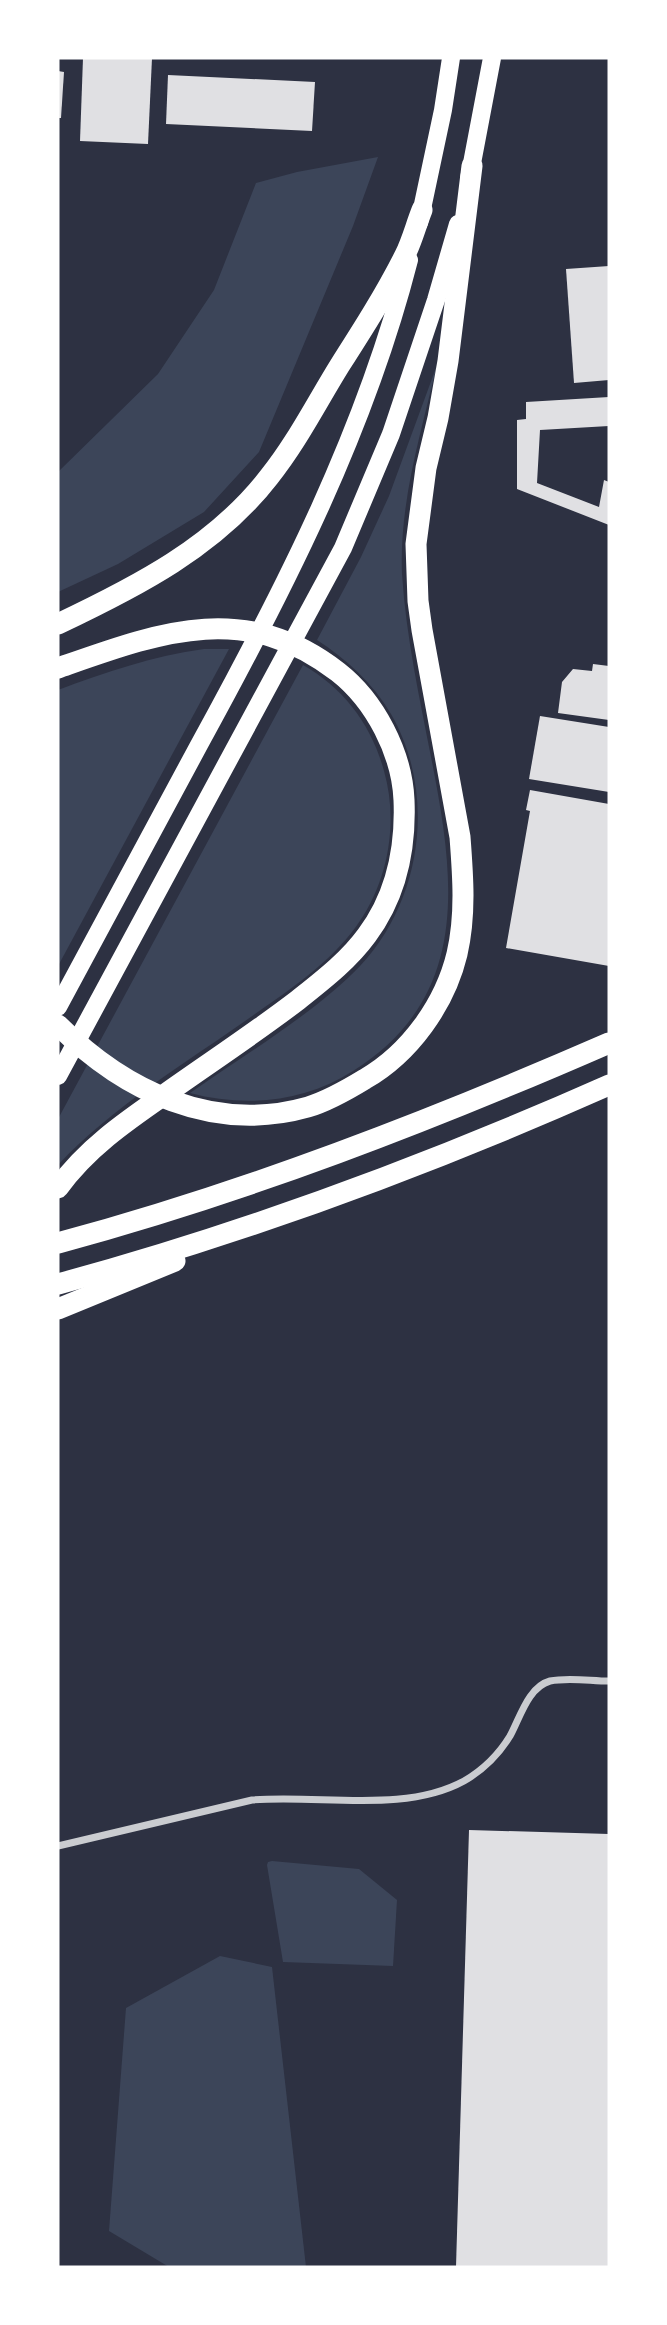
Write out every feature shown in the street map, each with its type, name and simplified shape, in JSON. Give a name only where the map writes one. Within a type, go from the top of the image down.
[{"type":"highway","points":[[58,1025],[104,1066],[135,1085],[168,1100],[204,1111],[240,1116],[274,1114],[308,1107],[339,1095],[398,1056],[423,1025],[443,993],[457,954],[463,915],[464,877],[460,837],[422,630],[416,544],[426,468],[448,361],[472,166]]},
{"type":"highway","points":[[58,624],[163,570],[203,543],[237,513],[269,478],[301,431],[385,292],[406,253],[422,210]]},
{"type":"highway","points":[[58,668],[129,644],[198,628],[251,631],[303,649],[343,676],[365,700],[379,721],[393,750],[403,788],[405,828],[399,866],[386,902],[369,933],[349,956],[285,1010],[117,1129],[90,1151],[58,1188]]},
{"type":"highway","points":[[58,1243],[215,1195],[370,1141],[609,1043]]},
{"type":"highway","points":[[64,1282],[275,1216],[446,1153],[609,1085]]},
{"type":"highway","points":[[58,1309],[275,1216]]},
{"type":"main road","points":[[58,1007],[243,665],[321,506],[357,422],[384,347],[422,210],[451,58]]},
{"type":"main road","points":[[58,1076],[343,548],[370,489],[413,372],[456,232],[472,166],[492,58]]},
{"type":"street","points":[[58,1846],[252,1800],[284,1797],[384,1800],[425,1795],[464,1781],[490,1762],[509,1737],[536,1689],[549,1681],[609,1681]]},
{"type":"shaded area","points":[[378,157],[353,226],[259,452],[204,512],[118,564],[58,592],[58,472],[158,374],[214,290],[256,183],[297,172]]},
{"type":"shaded area","points":[[437,365],[412,468],[402,547],[402,574],[410,645],[446,850],[448,892],[445,933],[436,972],[418,1008],[391,1041],[353,1071],[334,1081],[295,1096],[253,1101],[211,1098],[190,1093],[301,1017],[360,966],[381,940],[397,910],[409,878],[416,845],[418,811],[414,778],[405,745],[391,714],[376,692],[338,655],[317,640],[361,557],[389,496]]},
{"type":"shaded area","points":[[204,649],[229,649],[58,966],[58,690],[130,665]]},
{"type":"shaded area","points":[[303,665],[318,674],[343,697],[364,724],[379,754],[388,791],[390,832],[388,852],[376,892],[345,941],[309,975],[152,1085],[103,1123],[58,1165],[58,1119]]},
{"type":"shaded area","points":[[272,1861],[359,1869],[397,1900],[393,1966],[283,1962],[267,1865]]},
{"type":"shaded area","points":[[220,1956],[272,1967],[306,2267],[169,2267],[109,2231],[126,2008]]},
{"type":"building","points":[[83,58],[152,58],[148,144],[80,141]]},
{"type":"building","points":[[58,71],[64,72],[61,118],[58,118]]},
{"type":"building","points":[[168,75],[315,82],[312,131],[166,124]]},
{"type":"building","points":[[609,266],[609,380],[574,383],[566,269]]},
{"type":"building","points":[[609,397],[609,426],[540,430],[537,483],[599,507],[604,480],[609,482],[609,525],[517,489],[517,420],[526,419],[526,402]]},
{"type":"building","points":[[593,664],[609,666],[609,720],[558,713],[562,682],[573,669],[592,671]]},
{"type":"building","points":[[540,716],[609,727],[609,792],[529,779]]},
{"type":"building","points":[[530,790],[609,804],[609,966],[506,948],[530,811],[526,810]]},
{"type":"building","points":[[469,1830],[609,1834],[609,2267],[456,2267]]}]
